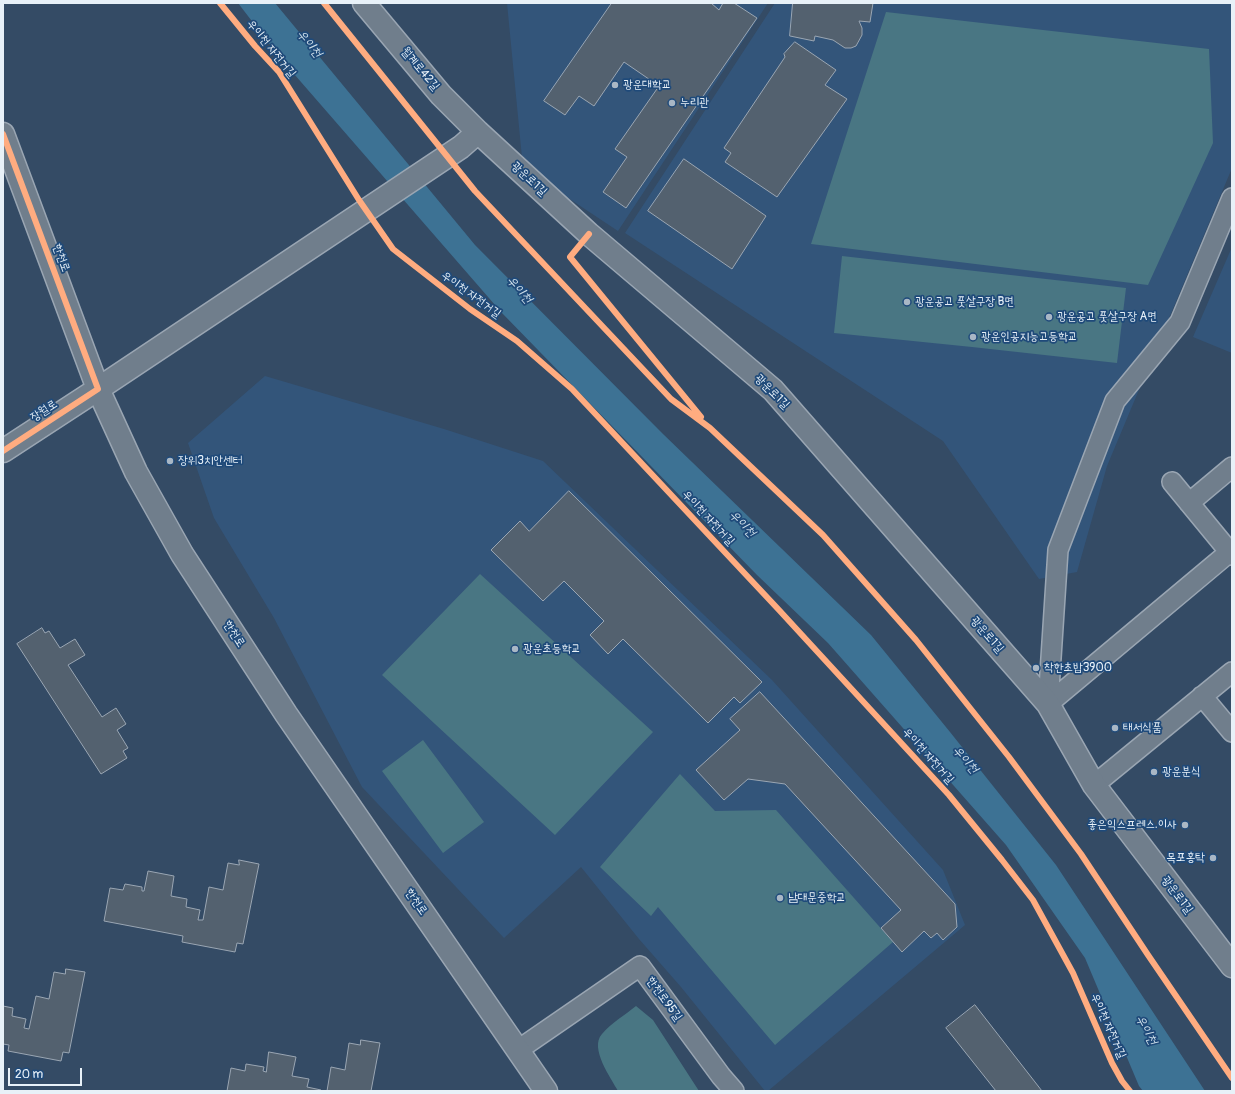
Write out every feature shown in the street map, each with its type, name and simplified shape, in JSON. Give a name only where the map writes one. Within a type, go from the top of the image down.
[{"type":"street","name":"월계로42길","points":[[364,3],[441,95],[478,132]]},
{"type":"street","name":"장월로","points":[[3,450],[98,389],[461,147],[478,132]]},
{"type":"street","name":"광운로1길","points":[[478,132],[589,234],[773,390],[1048,704],[1094,785],[1232,966]]},
{"type":"street","name":"한천로","points":[[3,134],[98,389],[136,472],[182,554],[286,714],[546,1091]]},
{"type":"street","points":[[1048,704],[1058,550],[1115,401],[1180,322],[1232,198]]},
{"type":"street","points":[[1189,503],[1232,467]]},
{"type":"street","points":[[1048,704],[1231,552],[1172,482]]},
{"type":"street","points":[[1094,785],[1232,672]]},
{"type":"street","points":[[1202,696],[1232,732]]},
{"type":"street","name":"한천로95길","points":[[518,1050],[640,966],[721,1076],[734,1091]]},
{"type":"shaded area","name":"광운대학교","points":[[507,3],[768,3],[618,231],[523,168]]},
{"type":"shaded area","name":"광운인공지능고등학교","points":[[775,3],[1232,3],[1232,168],[1107,466],[1077,572],[1039,579],[943,441],[625,233]]},
{"type":"shaded area","points":[[886,12],[1209,49],[1213,143],[1148,285],[811,244]]},
{"type":"shaded area","points":[[1232,247],[1232,353],[1193,337]]},
{"type":"shaded area","points":[[842,256],[1126,288],[1117,363],[834,333]]},
{"type":"shaded area","name":"광운초등학교","points":[[265,376],[444,429],[543,461],[772,680],[943,870],[965,925],[768,1091],[765,1091],[581,867],[504,938],[362,787],[274,618],[214,518],[188,443]]},
{"type":"shaded area","points":[[480,574],[653,732],[555,835],[382,675]]},
{"type":"shaded area","points":[[423,740],[484,822],[443,853],[382,771]]},
{"type":"shaded area","points":[[680,774],[715,811],[776,810],[893,942],[775,1045],[658,907],[651,916],[600,867]]},
{"type":"shaded area","points":[[636,1006],[653,1020],[699,1091],[618,1091],[602,1063],[598,1047],[599,1040],[602,1034],[610,1026]]},
{"type":"water","name":"우이천","points":[[238,3],[275,3],[475,245],[663,434],[871,635],[1056,865],[1205,1091],[1143,1091],[1139,1086],[1085,958],[1006,845],[828,643],[757,575],[502,313],[281,59]]},
{"type":"building","name":"누리관","points":[[612,3],[711,3],[719,10],[723,3],[734,3],[757,18],[626,208],[603,192],[627,157],[615,149],[659,86],[624,62],[594,106],[579,96],[565,115],[544,101]]},
{"type":"building","points":[[793,3],[873,3],[870,22],[859,21],[862,28],[862,35],[856,46],[845,48],[833,40],[815,36],[814,41],[790,36]]},
{"type":"building","points":[[795,42],[836,70],[825,85],[847,99],[777,197],[725,162],[731,153],[724,148],[785,57],[784,54]]},
{"type":"building","points":[[684,159],[766,216],[732,269],[648,211]]},
{"type":"building","points":[[569,491],[762,682],[740,703],[734,697],[708,723],[623,639],[608,654],[590,635],[604,621],[564,581],[543,601],[491,550],[520,521],[529,531]]},
{"type":"building","points":[[42,628],[45,633],[49,631],[60,648],[75,639],[85,655],[68,665],[102,717],[116,708],[126,724],[117,730],[128,748],[123,751],[127,758],[101,774],[17,644]]},
{"type":"building","points":[[760,692],[955,904],[957,927],[943,940],[937,933],[931,938],[924,931],[902,952],[881,928],[901,910],[785,784],[748,779],[724,800],[696,770],[740,730],[730,719]]},
{"type":"building","points":[[239,860],[259,864],[243,944],[237,943],[235,952],[182,942],[183,936],[104,921],[110,888],[123,890],[125,884],[142,887],[142,891],[144,891],[148,871],[174,876],[171,896],[187,899],[186,907],[200,910],[198,920],[203,920],[209,887],[223,890],[228,863],[239,865]]},
{"type":"building","points":[[66,969],[85,972],[69,1053],[63,1052],[61,1061],[8,1051],[9,1045],[3,1044],[3,1006],[13,1008],[12,1016],[26,1019],[24,1028],[29,1029],[36,996],[49,999],[54,972],[65,974]]},
{"type":"building","points":[[975,1005],[1042,1091],[996,1091],[946,1028]]},
{"type":"building","points":[[361,1040],[380,1043],[371,1091],[327,1091],[331,1067],[345,1070],[349,1043],[360,1045]]},
{"type":"building","points":[[269,1052],[296,1057],[292,1076],[309,1079],[307,1087],[321,1091],[227,1091],[231,1068],[245,1071],[246,1064],[264,1067],[263,1071],[266,1072]]},
{"type":"cycle path","name":"우이천 자전거길","points":[[220,3],[255,46],[279,72],[359,200],[393,249],[470,309],[517,341],[572,389],[779,610],[949,795],[1033,900],[1073,973],[1112,1063],[1122,1081],[1130,1091]]},
{"type":"cycle path","points":[[324,3],[475,191],[671,399],[710,428],[823,535],[916,640],[1009,757],[1081,854],[1232,1078]]},
{"type":"cycle path","points":[[3,134],[98,389],[3,451]]},
{"type":"cycle path","points":[[589,234],[570,257],[701,417]]},
{"type":"place","name":"광운대학교","points":[[615,85]]},
{"type":"place","name":"누리관","points":[[672,103]]},
{"type":"place","name":"광운공고 풋살구장 B면","points":[[907,302]]},
{"type":"place","name":"광운공고 풋살구장 A면","points":[[1049,317]]},
{"type":"place","name":"광운인공지능고등학교","points":[[973,337]]},
{"type":"place","name":"장위3치안센터","points":[[170,461]]},
{"type":"place","name":"광운초등학교","points":[[515,649]]},
{"type":"place","name":"착한초밥3900","points":[[1036,668]]},
{"type":"place","name":"태서식품","points":[[1115,728]]},
{"type":"place","name":"광운분식","points":[[1154,772]]},
{"type":"place","name":"좋은익스프레스.이사","points":[[1185,825]]},
{"type":"place","name":"목포홍탁","points":[[1213,858]]},
{"type":"place","name":"남대문중학교","points":[[780,898]]}]
